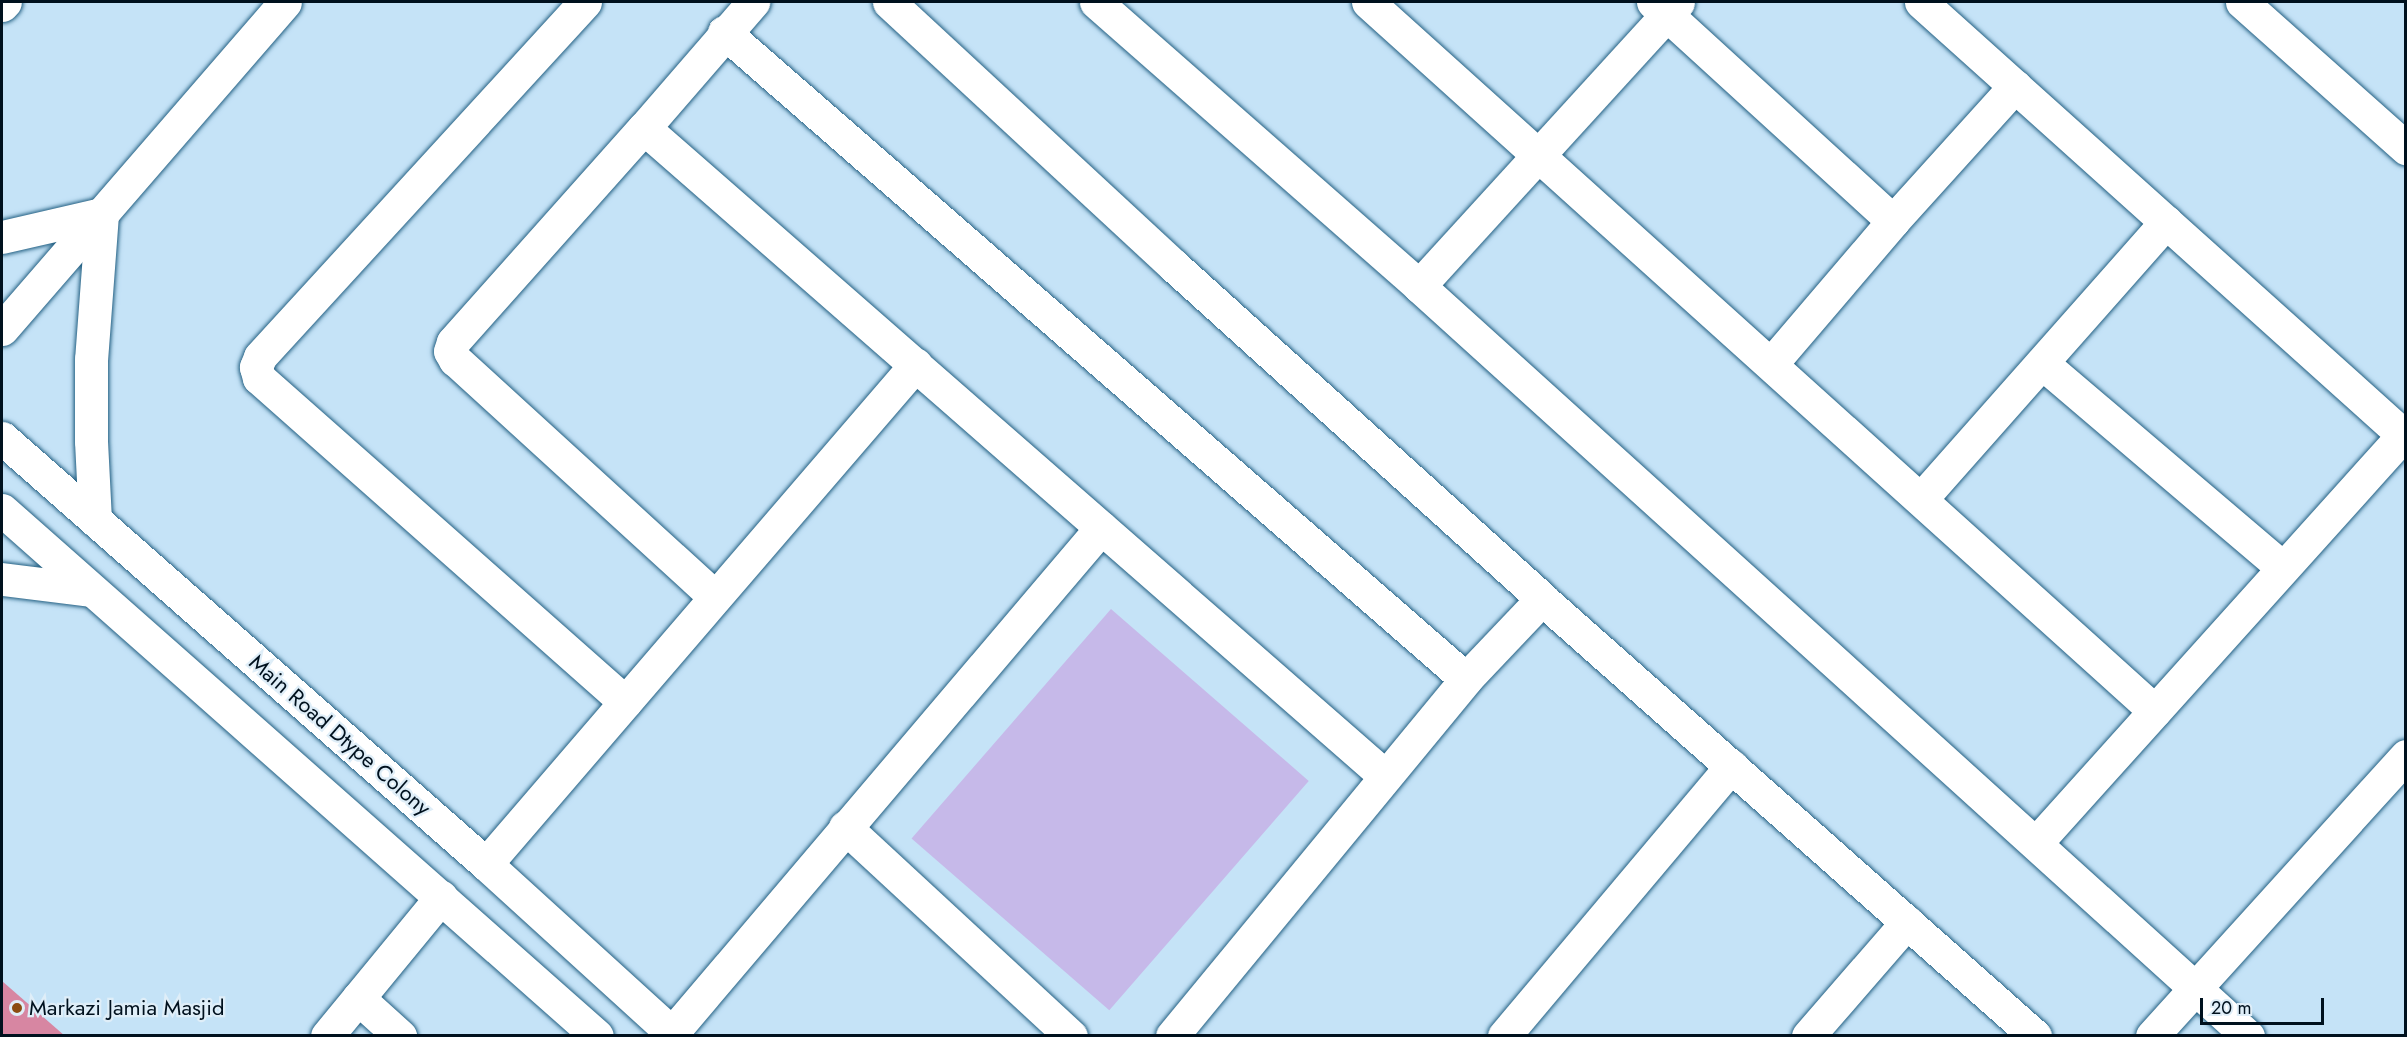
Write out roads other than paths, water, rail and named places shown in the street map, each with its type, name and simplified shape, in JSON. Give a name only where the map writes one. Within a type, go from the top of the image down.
[{"type":"street","points":[[2,5],[5,2]]},
{"type":"street","points":[[2,329],[285,2]]},
{"type":"street","points":[[585,2],[260,357],[256,367],[259,378],[625,702]]},
{"type":"street","points":[[715,597],[455,360],[450,351],[453,342],[644,128],[724,32],[753,2]]},
{"type":"street","points":[[889,2],[1166,258],[1542,599],[2035,1035]]},
{"type":"street","points":[[1096,2],[1419,286],[2248,1035]]},
{"type":"street","points":[[1368,2],[2155,711]]},
{"type":"street","points":[[1921,2],[2404,433],[2036,843]]},
{"type":"street","points":[[2242,2],[2406,148]]},
{"type":"street","points":[[1419,286],[1539,154],[1666,6],[1893,221]]},
{"type":"street","points":[[724,32],[1467,680]]},
{"type":"street","points":[[1771,364],[1893,221],[2014,86]]},
{"type":"street","points":[[644,128],[1385,776]]},
{"type":"street","points":[[2,237],[102,214]]},
{"type":"street","points":[[95,520],[91,441],[91,359],[102,214]]},
{"type":"street","points":[[1921,499],[2166,222]]},
{"type":"street","points":[[486,864],[915,363]]},
{"type":"street","points":[[2042,363],[2283,568]]},
{"type":"street","name":"Main Road Dtype Colony","points":[[2,438],[486,864],[673,1034]]},
{"type":"street","points":[[2,510],[597,1035]]},
{"type":"street","points":[[673,1034],[845,827],[1101,528]]},
{"type":"street","points":[[2,579],[90,590]]},
{"type":"street","points":[[1172,1035],[1385,776],[1467,680],[1542,599]]},
{"type":"street","points":[[2152,1035],[2406,756]]},
{"type":"street","points":[[1504,1035],[1731,766]]},
{"type":"street","points":[[845,827],[1071,1035]]},
{"type":"street","points":[[327,1035],[441,897]]},
{"type":"street","points":[[1808,1035],[1907,922]]},
{"type":"street","points":[[358,998],[400,1035]]},
{"type":"place","name":"Markazi Jamia Masjid","points":[[17,1008]]}]
